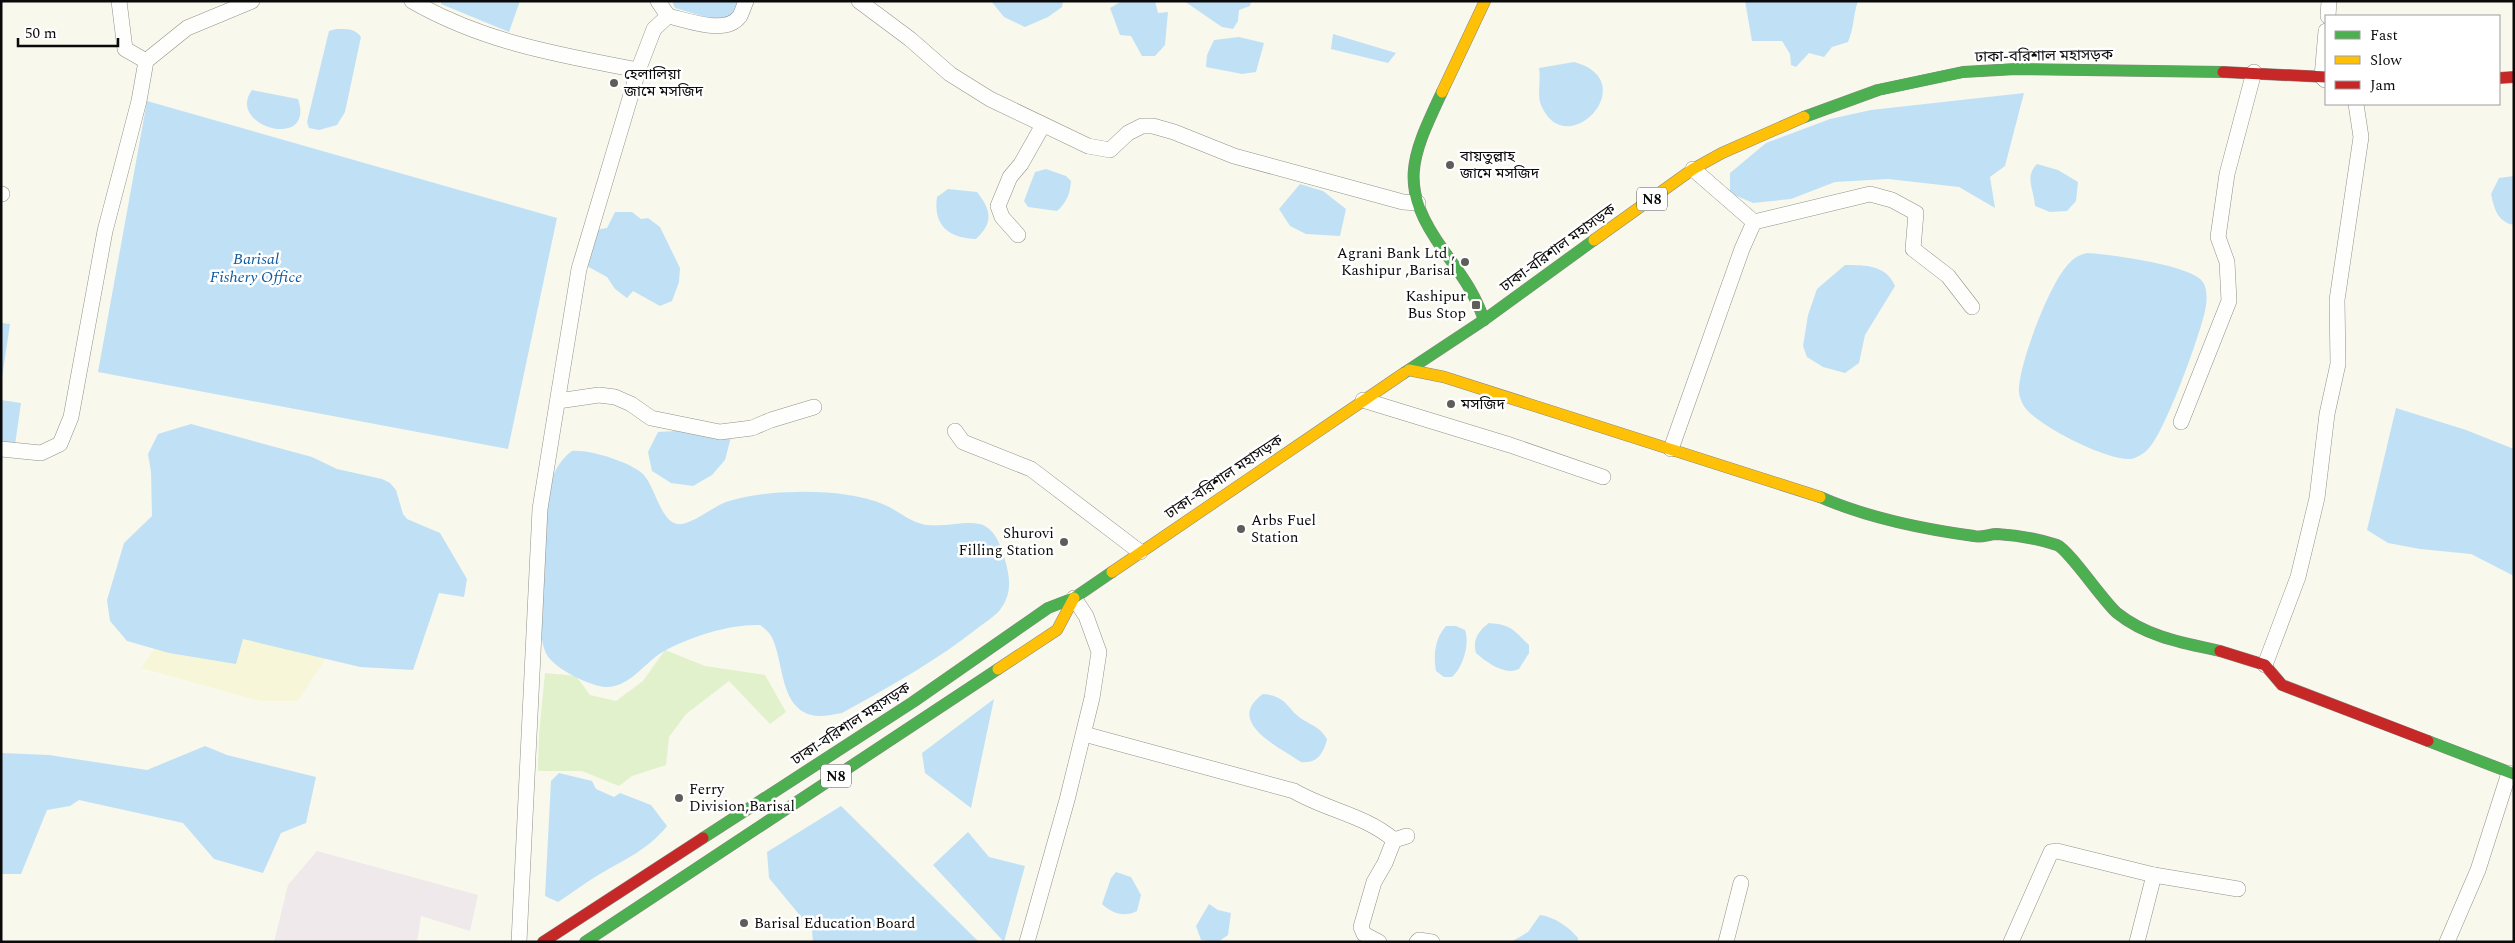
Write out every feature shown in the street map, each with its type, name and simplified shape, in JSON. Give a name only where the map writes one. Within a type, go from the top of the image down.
[{"type":"main road","points":[[1484,320],[1476,296],[1438,243],[1413,190],[1412,176],[1418,147],[1485,1]]},
{"type":"main road","name":"ঢাকা-বরিশাল মহাসড়ক","points":[[543,942],[913,702],[1048,608],[1074,598],[1363,400],[1484,320],[1692,169],[1722,152],[1818,112],[1878,90],[1963,72],[2016,69],[2254,72],[2325,78]]},
{"type":"main road","points":[[2500,78],[2514,77]]},
{"type":"main road","points":[[1409,370],[1444,377],[1501,397],[1808,492],[1841,506],[1893,520],[1977,537],[1994,534],[2016,536],[2059,546],[2116,612],[2136,626],[2165,639],[2244,658],[2266,666],[2282,685],[2511,773]]},
{"type":"main road","name":"ঢাকা-বরিশাল মহাসড়ক","points":[[585,942],[1057,630],[1074,598]]},
{"type":"street","points":[[118,1],[125,49],[146,61]]},
{"type":"street","points":[[1,449],[41,453],[60,444],[71,418],[105,231],[139,101],[146,61],[187,28],[252,1]]},
{"type":"street","points":[[412,1],[436,15],[493,39],[558,55],[638,70]]},
{"type":"street","points":[[658,1],[668,16],[723,26],[733,23],[740,16],[746,1]]},
{"type":"street","points":[[859,1],[910,39],[950,74],[990,99],[1088,146],[1110,150],[1128,133],[1142,126],[1153,126],[1234,156],[1403,202],[1418,202]]},
{"type":"street","points":[[2328,15],[2329,1]]},
{"type":"street","points":[[519,942],[540,509],[579,269],[638,70],[654,29],[668,16]]},
{"type":"street","points":[[2180,422],[2229,301],[2228,262],[2218,237],[2227,174],[2254,72]]},
{"type":"street","points":[[2266,666],[2298,577],[2317,498],[2326,414],[2338,364],[2337,300],[2361,137],[2356,105]]},
{"type":"street","points":[[1018,235],[1002,217],[998,206],[1003,190],[1021,164],[1044,124]]},
{"type":"street","points":[[1692,169],[1754,222]]},
{"type":"street","points":[[1754,222],[1870,194],[1892,200],[1916,213],[1913,249],[1948,276],[1972,307]]},
{"type":"street","points":[[1671,449],[1742,249],[1754,222]]},
{"type":"street","points":[[558,401],[599,395],[615,397],[631,404],[651,418],[720,432],[752,428],[814,406]]},
{"type":"street","points":[[1363,400],[1510,445],[1603,477]]},
{"type":"street","points":[[955,431],[963,442],[1031,469],[1140,552]]},
{"type":"street","points":[[1027,942],[1042,894],[1084,734],[1099,652],[1086,616],[1074,598]]},
{"type":"street","points":[[1084,734],[1294,791],[1312,802],[1401,838],[1374,882],[1361,927],[1364,934],[1380,942]]},
{"type":"street","points":[[2447,942],[2478,870],[2511,773]]},
{"type":"street","points":[[2011,942],[2051,852],[2057,851],[2154,875],[2238,889]]},
{"type":"street","points":[[2137,942],[2154,875]]},
{"type":"street","points":[[1726,942],[1740,882]]},
{"type":"street","points":[[1417,942],[1419,940],[1432,942]]},
{"type":"shaded area","points":[[317,851],[478,895],[470,931],[421,916],[417,942],[274,942],[288,885]]},
{"type":"green space","points":[[185,606],[335,644],[298,701],[261,701],[141,668]]},
{"type":"green space","points":[[665,650],[705,666],[765,675],[786,712],[770,724],[729,681],[686,714],[669,737],[666,765],[632,776],[619,786],[582,771],[538,771],[539,735],[545,673],[576,676],[590,695],[616,701],[643,681]]},
{"type":"water","points":[[442,1],[520,1],[509,32],[441,4]]},
{"type":"water","points":[[672,1],[739,1],[735,15],[722,22],[675,8]]},
{"type":"water","points":[[991,1],[1063,1],[1062,7],[1048,17],[1025,27],[1004,17]]},
{"type":"water","points":[[1122,1],[1155,1],[1158,13],[1168,12],[1165,45],[1155,56],[1142,56],[1131,36],[1120,35],[1110,8]]},
{"type":"water","points":[[1184,1],[1251,1],[1250,6],[1239,10],[1238,21],[1233,29],[1222,27]]},
{"type":"water","points":[[1745,1],[1858,1],[1848,42],[1832,47],[1824,57],[1809,53],[1796,67],[1791,65],[1790,54],[1782,41],[1752,41]]},
{"type":"water","points":[[347,29],[359,34],[361,37],[345,112],[337,125],[319,130],[309,128],[307,122],[329,31]]},
{"type":"water","points":[[1333,34],[1396,53],[1388,63],[1331,49]]},
{"type":"water","points":[[1239,37],[1264,43],[1256,72],[1242,74],[1206,67],[1207,55],[1214,40]]},
{"type":"water","points":[[1574,62],[1594,72],[1602,85],[1601,100],[1593,113],[1581,123],[1567,126],[1553,121],[1541,105],[1539,97],[1539,68]]},
{"type":"water","points":[[252,90],[298,99],[300,115],[295,125],[284,129],[272,128],[259,123],[250,114],[247,103]]},
{"type":"water","points":[[2024,93],[2005,166],[1990,177],[1995,208],[1959,187],[1888,179],[1835,182],[1791,199],[1753,203],[1730,193],[1730,173],[1766,143],[1830,119],[1871,110]]},
{"type":"water","name":"Barisal Fishery Office","points":[[147,101],[557,218],[508,449],[98,372]]},
{"type":"water","points":[[2037,164],[2058,170],[2078,182],[2076,201],[2067,211],[2050,212],[2035,206],[2030,179],[2033,169]]},
{"type":"water","points":[[1046,169],[1066,176],[1071,181],[1067,197],[1057,211],[1028,207],[1024,201],[1035,172]]},
{"type":"water","points":[[2514,176],[2514,225],[2504,221],[2497,214],[2491,194],[2499,178]]},
{"type":"water","points":[[1300,184],[1323,191],[1346,209],[1340,236],[1306,234],[1290,226],[1279,209]]},
{"type":"water","points":[[948,189],[977,192],[988,210],[989,216],[986,227],[976,239],[950,233],[940,222],[936,207],[937,197]]},
{"type":"water","points":[[615,212],[632,212],[641,219],[648,218],[660,227],[680,268],[679,282],[672,301],[660,306],[633,291],[627,298],[615,289],[607,277],[585,265],[593,248],[591,242],[595,230],[607,228]]},
{"type":"water","points":[[2087,253],[2149,262],[2183,270],[2196,276],[2203,282],[2206,289],[2207,296],[2202,324],[2180,387],[2152,444],[2143,453],[2131,459],[2107,455],[2076,442],[2047,426],[2027,410],[2019,395],[2023,365],[2035,328],[2051,291],[2066,267],[2078,256]]},
{"type":"water","points":[[1845,265],[1868,266],[1881,270],[1891,279],[1895,286],[1865,335],[1859,363],[1845,373],[1823,367],[1807,357],[1803,346],[1808,315],[1817,289]]},
{"type":"water","points":[[1,323],[10,324],[1,384]]},
{"type":"water","points":[[1,400],[21,403],[15,445],[1,443]]},
{"type":"water","points":[[2396,408],[2466,430],[2514,449],[2514,576],[2471,554],[2420,549],[2388,543],[2367,530]]},
{"type":"water","points":[[191,424],[312,457],[337,469],[382,479],[390,483],[396,490],[403,514],[407,519],[440,533],[467,579],[464,597],[439,593],[413,670],[360,667],[243,639],[236,664],[169,653],[127,641],[110,621],[107,600],[124,543],[152,516],[151,472],[148,454],[158,434]]},
{"type":"water","points":[[692,430],[731,437],[725,460],[712,475],[693,486],[671,483],[652,471],[648,452],[658,432]]},
{"type":"water","points":[[572,451],[599,454],[637,469],[647,480],[667,517],[672,522],[678,524],[689,522],[723,503],[737,499],[771,493],[807,492],[841,494],[875,501],[922,524],[979,524],[985,526],[996,536],[1008,572],[1009,590],[1002,607],[992,618],[913,673],[842,713],[819,716],[806,713],[796,706],[789,696],[771,636],[760,625],[724,629],[688,640],[666,650],[623,683],[615,686],[606,687],[591,684],[565,671],[551,660],[542,642],[540,622],[540,570],[544,518],[551,482],[562,461]]},
{"type":"water","points":[[1489,623],[1508,627],[1529,645],[1529,653],[1519,669],[1508,671],[1496,667],[1476,653],[1475,644],[1477,636]]},
{"type":"water","points":[[1446,626],[1456,626],[1465,630],[1467,642],[1465,655],[1452,677],[1444,677],[1436,671],[1435,665],[1437,641]]},
{"type":"water","points":[[1263,694],[1282,700],[1297,715],[1321,732],[1327,739],[1324,749],[1319,756],[1311,761],[1301,762],[1259,733],[1252,724],[1249,714],[1253,704]]},
{"type":"water","points":[[994,699],[971,808],[925,773],[922,753]]},
{"type":"water","points":[[205,746],[227,755],[316,777],[306,823],[281,833],[263,873],[214,859],[183,823],[79,800],[70,806],[47,810],[21,874],[1,874],[1,753],[49,755],[147,770]]},
{"type":"water","points":[[559,773],[592,781],[596,789],[614,797],[620,793],[651,805],[667,826],[644,848],[558,902],[545,896],[551,781]]},
{"type":"water","points":[[841,806],[979,942],[813,942],[812,930],[769,878],[767,852]]},
{"type":"water","points":[[968,832],[989,857],[1025,866],[1004,942],[933,865]]},
{"type":"water","points":[[1116,872],[1131,877],[1141,895],[1137,911],[1118,914],[1102,904],[1111,878]]},
{"type":"water","points":[[1209,904],[1218,910],[1231,913],[1228,935],[1218,942],[1201,940],[1196,926]]},
{"type":"water","points":[[1540,915],[1556,920],[1566,926],[1578,938],[1578,942],[1511,942],[1528,932]]},
{"type":"traffic: fast","points":[[1804,117],[1878,90],[1963,72],[2016,69],[2223,72]]},
{"type":"traffic: fast","points":[[1442,92],[1431,115],[1417,154],[1414,172],[1415,190],[1420,208],[1429,228],[1467,284],[1484,320]]},
{"type":"traffic: fast","points":[[1404,373],[1484,320],[1594,240]]},
{"type":"traffic: fast","points":[[1820,497],[1876,517],[1915,526],[1977,536],[2012,535],[2057,545],[2069,556],[2111,607],[2129,621],[2166,638],[2220,651]]},
{"type":"traffic: fast","points":[[703,838],[913,702],[1048,608],[1074,598],[1112,572]]},
{"type":"traffic: fast","points":[[585,942],[998,669]]},
{"type":"traffic: fast","points":[[2428,741],[2514,774]]},
{"type":"traffic: slow","points":[[1442,92],[1485,1]]},
{"type":"traffic: slow","points":[[1594,240],[1693,169],[1722,153],[1804,117]]},
{"type":"traffic: slow","points":[[1409,370],[1444,377],[1820,497]]},
{"type":"traffic: slow","points":[[1112,572],[1404,373]]},
{"type":"traffic: slow","points":[[998,669],[1057,630],[1074,598]]},
{"type":"traffic: jam","points":[[2223,72],[2325,77]]},
{"type":"traffic: jam","points":[[2500,78],[2514,77]]},
{"type":"traffic: jam","points":[[2220,651],[2265,665],[2282,685],[2428,741]]},
{"type":"traffic: jam","points":[[543,942],[703,838]]},
{"type":"place","name":"হেলালিয়া জামে মসজিদ","points":[[614,83]]},
{"type":"place","name":"বায়তুল্লাহ জামে মসজিদ","points":[[1450,165]]},
{"type":"place","name":"Agrani Bank Ltd , Kashipur ,Barisal","points":[[1465,262]]},
{"type":"place","name":"Kashipur Bus Stop","points":[[1476,305]]},
{"type":"place","name":"মসজিদ","points":[[1451,404]]},
{"type":"place","name":"Arbs Fuel Station","points":[[1241,529]]},
{"type":"place","name":"Shurovi Filling Station","points":[[1064,542]]},
{"type":"place","name":"Ferry Division,Barisal","points":[[679,798]]},
{"type":"place","name":"Barisal Education Board","points":[[744,923]]}]
